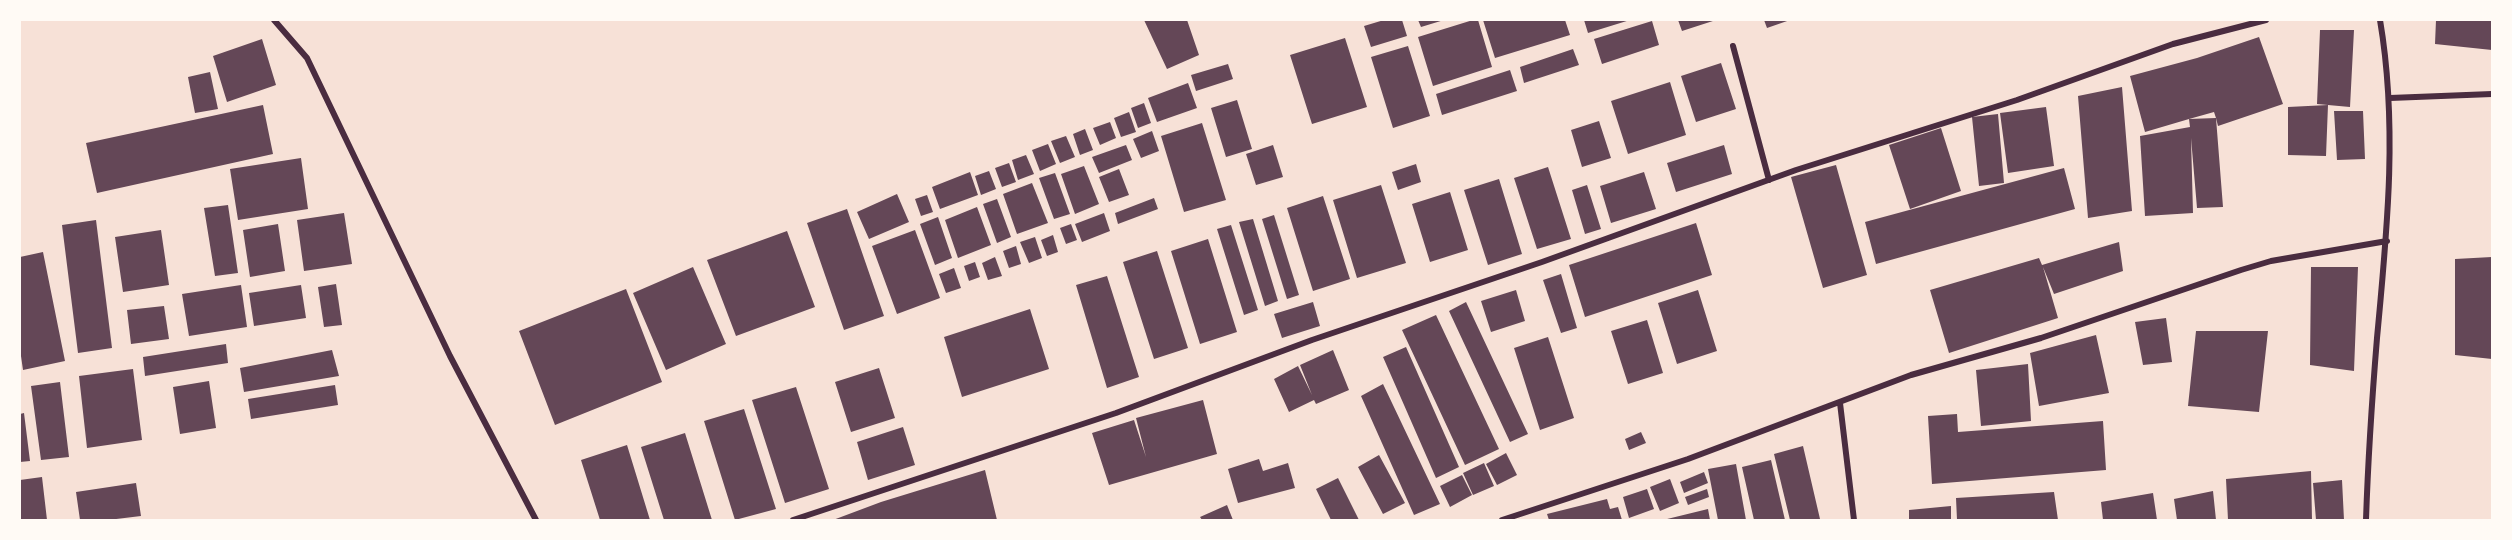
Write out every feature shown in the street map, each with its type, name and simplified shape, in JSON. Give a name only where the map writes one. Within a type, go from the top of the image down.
[{"type":"street","points":[[274,20],[307,58],[450,356],[536,520]]},
{"type":"street","points":[[793,520],[1116,413],[1312,340],[1553,258],[1769,180],[2017,100],[2173,44],[2266,20]]},
{"type":"street","points":[[2366,520],[2377,339],[2387,241],[2390,98],[2380,20]]},
{"type":"street","points":[[1733,45],[1769,180]]},
{"type":"street","points":[[2390,98],[2493,94]]},
{"type":"street","points":[[1502,520],[1688,459],[1911,375],[2041,338],[2241,270],[2271,261],[2387,241]]},
{"type":"street","points":[[1840,403],[1854,520]]},
{"type":"building","points":[[1144,20],[1187,20],[1199,55],[1167,69]]},
{"type":"building","points":[[1384,20],[1402,20],[1407,36],[1371,47],[1364,26]]},
{"type":"building","points":[[1418,20],[1444,20],[1421,27]]},
{"type":"building","points":[[1478,20],[1492,67],[1433,86],[1418,37]]},
{"type":"building","points":[[1483,20],[1565,20],[1570,35],[1495,58]]},
{"type":"building","points":[[1584,20],[1630,20],[1588,33]]},
{"type":"building","points":[[1678,20],[1716,20],[1682,31]]},
{"type":"building","points":[[1764,20],[1790,20],[1767,28]]},
{"type":"building","points":[[2436,20],[2492,20],[2492,50],[2435,44]]},
{"type":"building","points":[[1652,21],[1659,45],[1602,64],[1594,39]]},
{"type":"building","points":[[2320,30],[2354,30],[2350,107],[2317,104]]},
{"type":"building","points":[[2259,37],[2283,104],[2218,126],[2214,112],[2145,132],[2130,76],[2197,58]]},
{"type":"building","points":[[1345,38],[1367,107],[1312,124],[1290,55]]},
{"type":"building","points":[[262,39],[276,85],[227,102],[213,56]]},
{"type":"building","points":[[1408,46],[1430,116],[1393,128],[1371,57]]},
{"type":"building","points":[[1573,49],[1579,65],[1524,83],[1520,67]]},
{"type":"building","points":[[1721,63],[1736,109],[1696,122],[1681,76]]},
{"type":"building","points":[[1228,64],[1233,79],[1196,91],[1191,75]]},
{"type":"building","points":[[1510,70],[1517,91],[1442,115],[1436,94]]},
{"type":"building","points":[[210,72],[218,109],[195,113],[188,77]]},
{"type":"building","points":[[1670,82],[1686,135],[1628,154],[1611,101]]},
{"type":"building","points":[[1188,83],[1197,108],[1157,122],[1148,98]]},
{"type":"building","points":[[2122,87],[2132,211],[2088,218],[2078,96]]},
{"type":"building","points":[[1237,100],[1252,149],[1226,157],[1211,108]]},
{"type":"building","points":[[1144,103],[1151,123],[1138,128],[1131,108]]},
{"type":"building","points":[[263,105],[273,154],[97,193],[86,143]]},
{"type":"building","points":[[2328,105],[2326,156],[2288,155],[2288,107]]},
{"type":"building","points":[[2046,107],[2054,166],[2008,173],[2000,113]]},
{"type":"building","points":[[2334,111],[2363,111],[2365,159],[2337,160]]},
{"type":"building","points":[[1129,112],[1136,132],[1121,137],[1114,118]]},
{"type":"building","points":[[1998,114],[2004,183],[1979,186],[1972,117]]},
{"type":"building","points":[[2216,118],[2223,207],[2197,208],[2191,138],[2193,213],[2145,216],[2140,136],[2190,127],[2189,119]]},
{"type":"building","points":[[1599,121],[1611,158],[1582,167],[1571,130]]},
{"type":"building","points":[[1110,122],[1116,138],[1100,145],[1093,128]]},
{"type":"building","points":[[1202,123],[1226,200],[1184,212],[1161,136]]},
{"type":"building","points":[[1941,128],[1961,191],[1910,209],[1889,145]]},
{"type":"building","points":[[1085,129],[1093,150],[1080,155],[1073,134]]},
{"type":"building","points":[[1152,131],[1159,151],[1141,158],[1133,139]]},
{"type":"building","points":[[1066,136],[1075,157],[1060,163],[1051,141]]},
{"type":"building","points":[[1048,144],[1056,164],[1040,171],[1032,150]]},
{"type":"building","points":[[1126,145],[1132,160],[1099,173],[1092,157]]},
{"type":"building","points":[[1273,145],[1283,177],[1256,185],[1246,154]]},
{"type":"building","points":[[1724,145],[1732,174],[1676,192],[1667,163]]},
{"type":"building","points":[[1026,155],[1034,174],[1018,180],[1012,160]]},
{"type":"building","points":[[301,158],[308,209],[238,220],[230,169]]},
{"type":"building","points":[[1009,163],[1016,182],[1002,187],[995,168]]},
{"type":"building","points":[[1416,164],[1421,182],[1398,190],[1392,172]]},
{"type":"building","points":[[1836,165],[1867,275],[1823,288],[1791,177]]},
{"type":"building","points":[[1084,166],[1099,204],[1075,214],[1061,174]]},
{"type":"building","points":[[1548,167],[1571,239],[1537,249],[1514,178]]},
{"type":"building","points":[[2064,168],[2075,209],[1876,264],[1865,222]]},
{"type":"building","points":[[1119,169],[1129,195],[1109,202],[1099,177]]},
{"type":"building","points":[[989,171],[996,189],[981,195],[975,176]]},
{"type":"building","points":[[970,172],[978,195],[940,209],[932,187]]},
{"type":"building","points":[[1644,172],[1656,209],[1611,223],[1600,186]]},
{"type":"building","points":[[1055,173],[1070,214],[1054,219],[1039,178]]},
{"type":"building","points":[[1499,179],[1522,254],[1488,265],[1464,190]]},
{"type":"building","points":[[1032,183],[1048,223],[1017,234],[1003,194]]},
{"type":"building","points":[[1381,185],[1406,263],[1357,278],[1333,200]]},
{"type":"building","points":[[1587,185],[1601,229],[1585,234],[1572,190]]},
{"type":"building","points":[[1450,192],[1468,250],[1430,262],[1412,204]]},
{"type":"building","points":[[897,194],[909,222],[869,239],[857,212]]},
{"type":"building","points":[[927,195],[933,212],[921,216],[915,199]]},
{"type":"building","points":[[1323,196],[1350,279],[1313,291],[1287,208]]},
{"type":"building","points":[[1154,198],[1158,209],[1118,224],[1115,213]]},
{"type":"building","points":[[997,199],[1011,237],[997,243],[983,204]]},
{"type":"building","points":[[228,205],[238,273],[215,276],[204,208]]},
{"type":"building","points":[[977,207],[991,245],[958,258],[945,220]]},
{"type":"building","points":[[847,209],[884,316],[844,330],[807,223]]},
{"type":"building","points":[[344,213],[352,264],[304,271],[297,220]]},
{"type":"building","points":[[1104,213],[1110,231],[1082,242],[1075,224]]},
{"type":"building","points":[[1274,215],[1299,295],[1287,299],[1262,219]]},
{"type":"building","points":[[938,217],[952,258],[935,265],[920,224]]},
{"type":"building","points":[[1253,219],[1278,301],[1265,306],[1239,222]]},
{"type":"building","points":[[96,220],[112,348],[78,353],[62,225]]},
{"type":"building","points":[[1696,223],[1712,275],[1585,317],[1569,265]]},
{"type":"building","points":[[278,224],[285,271],[250,277],[243,230]]},
{"type":"building","points":[[1071,224],[1077,240],[1066,244],[1060,228]]},
{"type":"building","points":[[1231,225],[1258,310],[1244,315],[1217,229]]},
{"type":"building","points":[[161,230],[169,285],[123,292],[115,237]]},
{"type":"building","points":[[915,230],[940,298],[897,314],[872,246]]},
{"type":"building","points":[[787,231],[815,307],[736,336],[707,260]]},
{"type":"building","points":[[1053,235],[1058,252],[1047,256],[1041,240]]},
{"type":"building","points":[[1035,237],[1042,258],[1029,263],[1020,242]]},
{"type":"building","points":[[1208,239],[1237,332],[1200,344],[1171,251]]},
{"type":"building","points":[[2119,242],[2123,271],[2054,294],[2043,267],[2058,318],[1949,353],[1930,290],[2039,258],[2042,265]]},
{"type":"building","points":[[1016,246],[1021,264],[1009,268],[1003,251]]},
{"type":"building","points":[[1157,251],[1188,348],[1154,359],[1123,262]]},
{"type":"building","points":[[43,252],[65,361],[23,370],[20,349],[20,257]]},
{"type":"building","points":[[995,257],[1002,276],[988,280],[982,263]]},
{"type":"building","points":[[2492,257],[2492,359],[2455,355],[2455,259]]},
{"type":"building","points":[[975,262],[980,277],[969,281],[964,266]]},
{"type":"building","points":[[693,267],[726,344],[666,370],[633,293]]},
{"type":"building","points":[[2311,267],[2358,267],[2354,371],[2310,365]]},
{"type":"building","points":[[954,268],[961,288],[946,293],[939,274]]},
{"type":"building","points":[[1561,274],[1577,328],[1561,333],[1543,280]]},
{"type":"building","points":[[1107,276],[1139,377],[1107,388],[1076,285]]},
{"type":"building","points":[[336,284],[342,325],[324,327],[318,287]]},
{"type":"building","points":[[241,285],[247,327],[189,336],[182,294]]},
{"type":"building","points":[[301,285],[306,318],[254,326],[249,293]]},
{"type":"building","points":[[626,289],[662,382],[555,425],[519,331]]},
{"type":"building","points":[[1516,290],[1525,321],[1491,332],[1481,301]]},
{"type":"building","points":[[1698,290],[1717,351],[1677,364],[1658,303]]},
{"type":"building","points":[[1313,302],[1320,326],[1282,338],[1274,314]]},
{"type":"building","points":[[1466,302],[1528,434],[1510,442],[1449,311]]},
{"type":"building","points":[[164,306],[169,339],[131,344],[127,310]]},
{"type":"building","points":[[1030,309],[1049,369],[962,397],[944,337]]},
{"type":"building","points":[[1436,315],[1499,449],[1465,465],[1402,330]]},
{"type":"building","points":[[2166,318],[2172,362],[2143,365],[2135,322]]},
{"type":"building","points":[[1647,320],[1663,373],[1628,384],[1611,331]]},
{"type":"building","points":[[2196,331],[2268,331],[2259,412],[2188,406]]},
{"type":"building","points":[[2096,335],[2109,393],[2039,406],[2030,353]]},
{"type":"building","points":[[1548,337],[1574,418],[1540,430],[1514,348]]},
{"type":"building","points":[[226,344],[228,363],[145,376],[143,357]]},
{"type":"building","points":[[1406,347],[1459,467],[1436,478],[1383,357]]},
{"type":"building","points":[[332,350],[339,376],[244,392],[240,368]]},
{"type":"building","points":[[1333,350],[1349,390],[1316,404],[1314,400],[1289,412],[1274,379],[1298,366],[1312,395],[1300,365]]},
{"type":"building","points":[[2028,364],[2031,421],[1981,426],[1976,370]]},
{"type":"building","points":[[879,368],[895,418],[851,432],[835,382]]},
{"type":"building","points":[[133,369],[142,440],[87,448],[79,376]]},
{"type":"building","points":[[209,381],[216,428],[180,434],[173,387]]},
{"type":"building","points":[[60,382],[69,457],[41,460],[31,386]]},
{"type":"building","points":[[1383,384],[1440,504],[1414,515],[1361,396]]},
{"type":"building","points":[[335,385],[338,405],[251,419],[248,399]]},
{"type":"building","points":[[796,387],[829,489],[785,503],[752,400]]},
{"type":"building","points":[[1203,400],[1217,454],[1109,485],[1092,433],[1134,420],[1146,457],[1136,418]]},
{"type":"building","points":[[744,409],[776,509],[735,520],[704,421]]},
{"type":"building","points":[[24,413],[30,461],[20,462],[20,414]]},
{"type":"building","points":[[1957,414],[1958,432],[2103,421],[2106,470],[1932,484],[1928,416]]},
{"type":"building","points":[[903,427],[915,465],[868,480],[857,442]]},
{"type":"building","points":[[1641,432],[1646,443],[1629,450],[1625,439]]},
{"type":"building","points":[[685,433],[712,520],[664,520],[641,447]]},
{"type":"building","points":[[627,445],[650,520],[600,520],[581,460]]},
{"type":"building","points":[[1803,446],[1820,519],[1790,520],[1774,454]]},
{"type":"building","points":[[1506,453],[1517,475],[1497,485],[1486,464]]},
{"type":"building","points":[[1379,455],[1405,503],[1383,514],[1358,467]]},
{"type":"building","points":[[1259,459],[1263,471],[1288,463],[1295,488],[1238,503],[1228,469]]},
{"type":"building","points":[[1771,460],[1785,520],[1754,520],[1742,467]]},
{"type":"building","points":[[1484,463],[1494,486],[1473,495],[1463,473]]},
{"type":"building","points":[[1736,464],[1746,520],[1718,520],[1708,469]]},
{"type":"building","points":[[985,470],[997,520],[833,520],[881,502]]},
{"type":"building","points":[[2311,471],[2312,520],[2228,520],[2226,479]]},
{"type":"building","points":[[1704,472],[1708,483],[1684,493],[1680,482]]},
{"type":"building","points":[[1462,475],[1472,495],[1450,507],[1440,486]]},
{"type":"building","points":[[42,477],[47,520],[20,520],[20,480]]},
{"type":"building","points":[[1338,478],[1359,520],[1331,520],[1316,489]]},
{"type":"building","points":[[1670,479],[1679,503],[1660,511],[1650,487]]},
{"type":"building","points":[[2342,480],[2344,520],[2316,520],[2313,483]]},
{"type":"building","points":[[136,483],[141,516],[108,520],[80,520],[76,492]]},
{"type":"building","points":[[1647,489],[1654,509],[1629,518],[1623,497]]},
{"type":"building","points":[[1707,489],[1709,497],[1688,505],[1685,497]]},
{"type":"building","points":[[2213,491],[2216,520],[2177,520],[2174,499]]},
{"type":"building","points":[[2054,492],[2058,520],[1957,520],[1956,498]]},
{"type":"building","points":[[2153,493],[2157,520],[2103,520],[2101,502]]},
{"type":"building","points":[[1607,499],[1610,509],[1618,507],[1622,520],[1549,520],[1547,514]]},
{"type":"building","points":[[1227,505],[1233,520],[1202,520],[1200,517]]},
{"type":"building","points":[[1951,506],[1951,520],[1909,520],[1909,510]]},
{"type":"building","points":[[1708,509],[1710,520],[1663,520]]}]
